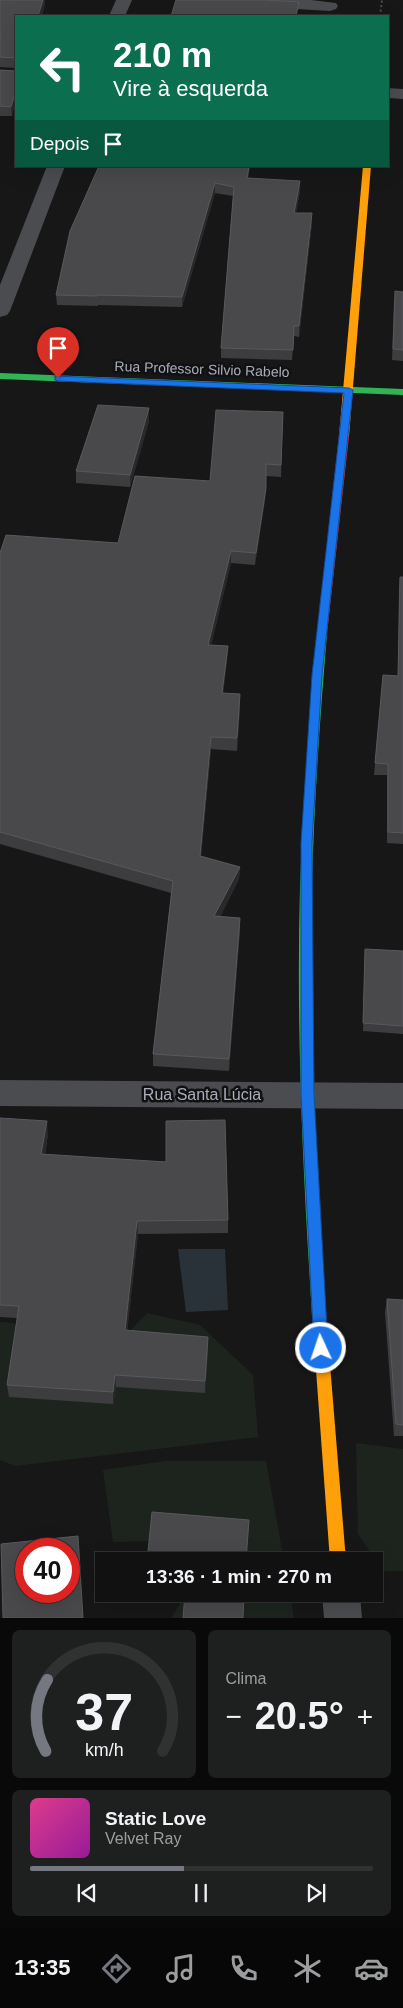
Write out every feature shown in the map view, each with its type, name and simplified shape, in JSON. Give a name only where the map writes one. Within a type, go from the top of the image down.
[{"type":"street","points":[[117,15],[124,0]]},
{"type":"street","points":[[231,0],[330,8]]},
{"type":"street","points":[[389,93],[403,94]]},
{"type":"street","points":[[0,310],[56,167]]},
{"type":"street","points":[[337,1552],[325,1426],[307,1094],[306,843],[317,675],[349,390],[367,167]]},
{"type":"street","name":"Rua Professor Silvio Rabelo","points":[[0,376],[403,392]]},
{"type":"street","name":"Rua Santa Lúcia","points":[[0,1094],[307,1094],[403,1096]]},
{"type":"street","points":[[342,1602],[343,1618]]},
{"type":"path","points":[[380,15],[382,0]]},
{"type":"shaded area","points":[[178,1249],[225,1249],[228,1310],[186,1312]]},
{"type":"shaded area","points":[[147,1313],[200,1325],[253,1375],[258,1437],[15,1466],[0,1460],[0,1322],[14,1323],[27,1335],[129,1332]]},
{"type":"shaded area","points":[[356,1443],[403,1449],[403,1571],[383,1571],[383,1552],[370,1552],[358,1534]]},
{"type":"shaded area","points":[[165,1461],[266,1461],[282,1552],[231,1552],[236,1539],[113,1542],[103,1470]]},
{"type":"shaded area","points":[[181,1602],[291,1602],[294,1618],[171,1618]]},
{"type":"building","points":[[0,0],[43,0],[38,15],[15,15],[15,58],[0,57]]},
{"type":"building","points":[[176,0],[299,2],[296,15],[171,15]]},
{"type":"building","points":[[0,70],[15,71],[15,93],[11,107],[0,106]]},
{"type":"building","points":[[99,167],[249,167],[247,178],[300,181],[294,213],[312,213],[299,326],[294,326],[293,350],[221,348],[234,187],[215,183],[182,297],[56,295],[70,231]]},
{"type":"building","points":[[395,291],[403,292],[403,350],[393,349]]},
{"type":"building","points":[[98,405],[149,408],[130,475],[76,471]]},
{"type":"building","points":[[216,410],[283,412],[281,465],[266,464],[266,488],[256,553],[231,551],[208,645],[228,646],[222,693],[240,694],[237,738],[211,737],[200,856],[240,867],[214,916],[240,918],[229,1059],[153,1054],[173,881],[0,832],[0,553],[6,535],[118,543],[135,476],[210,481]]},
{"type":"building","points":[[400,577],[403,577],[403,833],[388,832],[388,764],[375,763],[383,675],[398,676]]},
{"type":"building","points":[[365,949],[403,951],[403,1026],[363,1023]]},
{"type":"building","points":[[0,1118],[47,1121],[41,1154],[166,1162],[166,1121],[225,1120],[228,1220],[137,1221],[125,1330],[208,1337],[205,1381],[115,1375],[113,1392],[7,1385],[19,1306],[0,1305]]},
{"type":"building","points":[[387,1299],[403,1300],[403,1425],[396,1424]]},
{"type":"building","points":[[152,1512],[249,1520],[247,1552],[148,1552]]},
{"type":"building","points":[[78,1536],[78,1538],[59,1538]]},
{"type":"building","points":[[15,1543],[15,1603],[80,1603],[80,1569],[83,1618],[3,1618],[1,1544]]},
{"type":"building","points":[[184,1602],[244,1602],[243,1618],[183,1618]]},
{"type":"traffic: fast","points":[[0,376],[403,392]]},
{"type":"traffic: fast","points":[[319,1315],[309,1145],[306,889],[314,719],[322,634]]},
{"type":"traffic: slow","points":[[344,436],[367,167]]},
{"type":"traffic: slow","points":[[319,1315],[337,1552]]},
{"type":"traffic: jam","points":[[322,634],[344,436]]},
{"type":"route","points":[[58,378],[349,390],[317,675],[306,843],[307,1094],[321,1348]]}]
